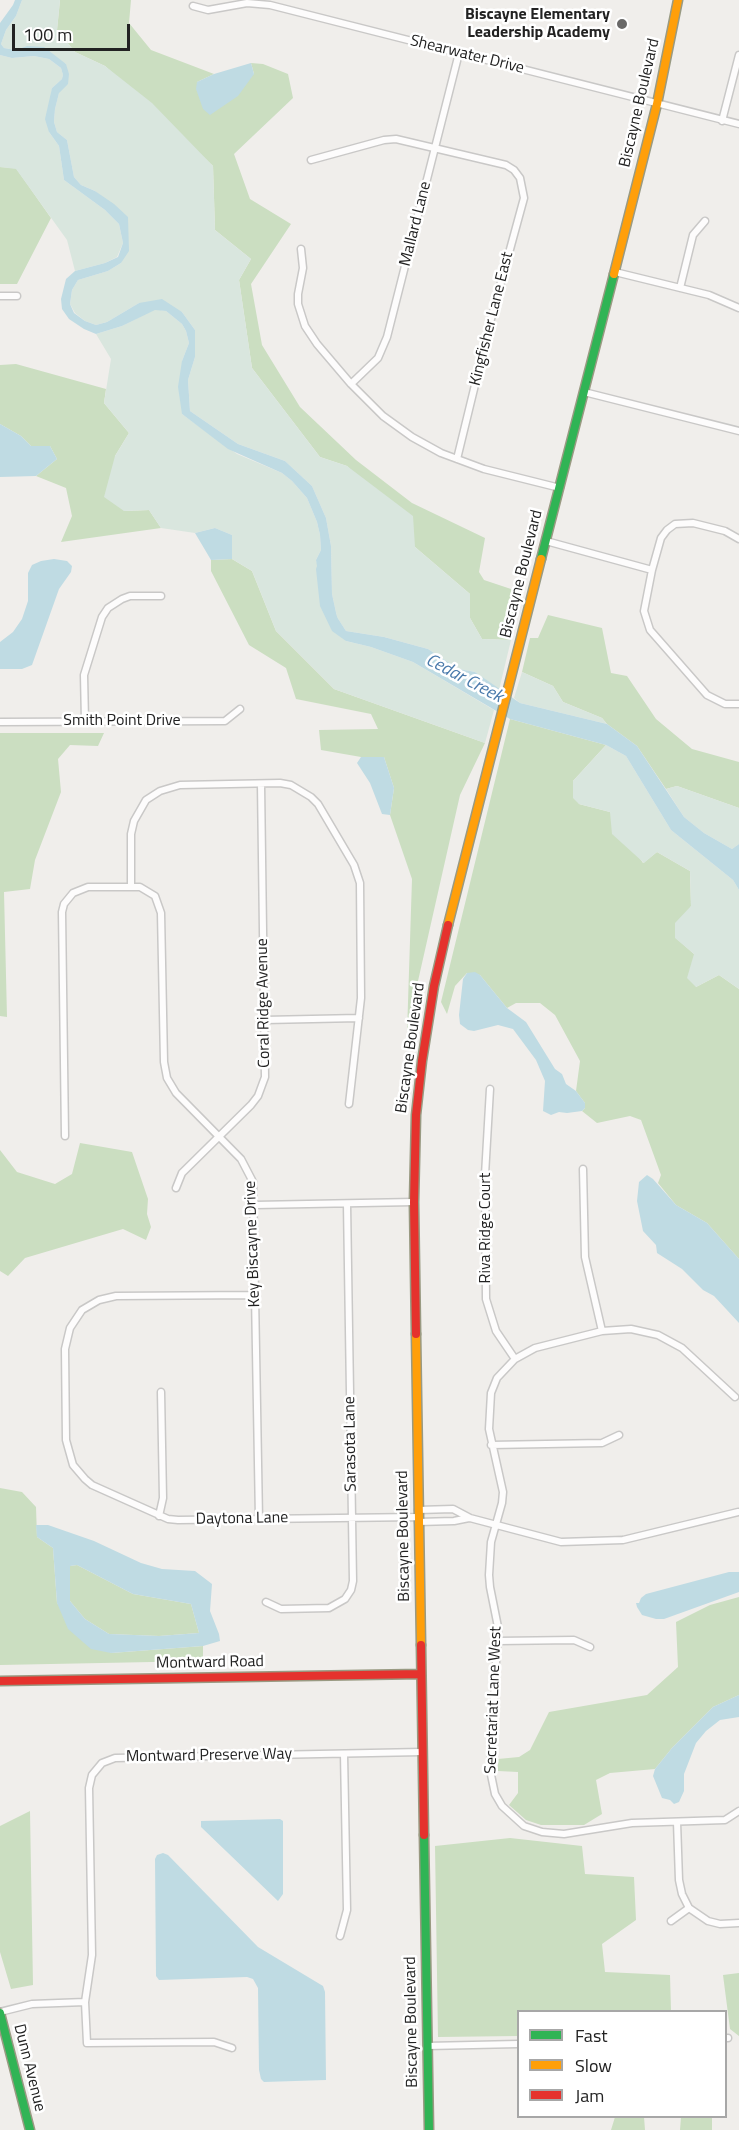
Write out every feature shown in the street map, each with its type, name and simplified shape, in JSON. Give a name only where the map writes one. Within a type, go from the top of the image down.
[{"type":"street","name":"Biscayne Boulevard","points":[[429,2130],[414,1202],[417,1115],[429,1014],[444,941],[657,104],[678,0]]},
{"type":"street","name":"Shearwater Drive","points":[[193,6],[208,10],[247,3],[270,5],[739,124]]},
{"type":"street","name":"Mallard Lane","points":[[351,384],[378,358],[387,337],[459,53]]},
{"type":"street","points":[[722,121],[739,55]]},
{"type":"street","points":[[311,160],[391,139],[435,148]]},
{"type":"street","name":"Kingfisher Lane East","points":[[435,148],[506,165],[520,178],[524,198],[491,319],[457,459]]},
{"type":"street","points":[[680,288],[693,235],[705,221]]},
{"type":"street","points":[[301,249],[303,268],[298,294],[300,314],[317,344],[351,384],[383,416],[426,445],[457,459],[484,469],[560,488]]},
{"type":"street","points":[[615,272],[709,295],[739,308]]},
{"type":"street","points":[[0,296],[17,296]]},
{"type":"street","points":[[584,392],[739,431]]},
{"type":"street","points":[[739,539],[725,531],[693,523],[675,524],[667,530],[661,538],[644,611],[650,630],[707,695],[725,704],[739,704]]},
{"type":"street","points":[[546,541],[652,570]]},
{"type":"street","points":[[85,722],[84,675],[102,617],[108,608],[130,596],[161,596]]},
{"type":"street","name":"Smith Point Drive","points":[[0,722],[225,721],[240,710]]},
{"type":"street","points":[[65,1136],[62,912],[64,904],[67,898],[79,889],[131,886],[131,834],[134,821],[140,809],[154,794],[165,788],[180,785],[280,783],[291,785],[303,791],[318,804],[358,873],[361,998],[349,1104]]},
{"type":"street","name":"Coral Ridge Avenue","points":[[176,1188],[182,1173],[251,1105],[263,1086],[266,1067],[261,784]]},
{"type":"street","name":"Key Biscayne Drive","points":[[131,886],[140,887],[155,896],[162,913],[165,1071],[176,1093],[241,1159],[251,1174],[255,1205],[259,1519]]},
{"type":"street","points":[[265,1020],[359,1018]]},
{"type":"street","name":"Riva Ridge Court","points":[[490,1089],[485,1175],[486,1299],[496,1331],[515,1359]]},
{"type":"street","points":[[583,1169],[585,1257],[602,1331]]},
{"type":"street","points":[[255,1205],[414,1202]]},
{"type":"street","name":"Sarasota Lane","points":[[266,1602],[281,1609],[329,1608],[345,1599],[351,1590],[353,1581],[347,1204]]},
{"type":"street","name":"Daytona Lane","points":[[255,1295],[116,1296],[99,1300],[82,1311],[70,1328],[65,1349],[67,1448],[73,1465],[92,1485],[159,1516],[178,1520],[418,1516],[453,1509],[470,1518],[550,1540],[632,1539],[738,1512]]},
{"type":"street","points":[[515,1359],[535,1348],[602,1331],[631,1329],[658,1335],[682,1348],[735,1397]]},
{"type":"street","name":"Secretariat Lane West","points":[[515,1359],[497,1378],[491,1393],[489,1430],[503,1492],[491,1542],[489,1575],[497,1617],[498,1641],[491,1783],[502,1806],[524,1826],[542,1832],[564,1834],[632,1823],[676,1822]]},
{"type":"street","points":[[159,1516],[163,1498],[162,1392]]},
{"type":"street","points":[[491,1445],[602,1443],[619,1435]]},
{"type":"street","points":[[418,1516],[454,1521],[470,1518]]},
{"type":"street","points":[[498,1641],[574,1640],[590,1647]]},
{"type":"street","name":"Montward Road","points":[[0,1681],[421,1674]]},
{"type":"street","name":"Montward Preserve Way","points":[[232,2048],[214,2042],[87,2043],[85,2002],[92,1955],[89,1788],[92,1775],[102,1763],[115,1758],[422,1752]]},
{"type":"street","points":[[340,1936],[347,1910],[344,1754]]},
{"type":"street","points":[[739,1811],[725,1820],[676,1822],[679,1880],[682,1894],[689,1908],[708,1921],[720,1924],[739,1923]]},
{"type":"street","points":[[671,1921],[689,1908]]},
{"type":"street","points":[[0,2012],[32,2004],[85,2002]]},
{"type":"street","name":"Dunn Avenue","points":[[0,2012],[30,2130]]},
{"type":"street","points":[[427,2046],[517,2044]]},
{"type":"green space","points":[[60,0],[131,0],[129,23],[151,50],[214,74],[197,82],[254,74],[251,63],[263,64],[288,74],[293,98],[234,154],[250,199],[291,224],[251,284],[262,345],[300,407],[356,460],[412,503],[485,538],[479,572],[484,580],[523,593],[511,640],[482,639],[470,618],[470,594],[415,547],[347,466],[320,457],[252,368],[239,280],[251,259],[215,230],[213,166],[105,66],[75,52],[57,30]]},
{"type":"green space","points":[[0,167],[16,168],[51,218],[17,284],[0,284]]},
{"type":"green space","points":[[16,364],[106,389],[104,403],[129,433],[115,456],[124,511],[149,510],[161,528],[61,542],[72,516],[66,488],[36,476],[57,459],[50,446],[31,446],[21,436],[0,424],[0,365]]},
{"type":"green space","points":[[232,559],[252,571],[276,631],[334,689],[485,743],[460,795],[418,981],[413,1032],[407,1033],[412,879],[390,815],[394,788],[384,757],[361,757],[321,750],[319,730],[378,729],[371,714],[296,699],[286,668],[249,645],[211,571],[211,560]]},
{"type":"green space","points":[[548,615],[602,628],[611,673],[627,676],[656,719],[692,749],[739,762],[739,808],[677,786],[666,789],[637,746],[602,718],[563,702],[553,686],[522,672],[530,638],[538,638]]},
{"type":"green space","points":[[510,719],[606,745],[573,781],[579,804],[610,812],[643,863],[657,852],[690,871],[691,906],[676,938],[694,954],[696,987],[719,975],[739,989],[739,1259],[707,1223],[676,1205],[658,1183],[661,1175],[641,1120],[630,1116],[597,1123],[582,1111],[585,1103],[576,1091],[580,1061],[555,1015],[540,1003],[516,1003],[507,1008],[480,975],[467,973],[455,986],[447,1014],[441,1002]]},
{"type":"green space","points":[[0,733],[104,733],[98,746],[70,745],[58,759],[61,792],[35,860],[30,889],[4,892],[7,1017],[0,1016]]},
{"type":"green space","points":[[80,1143],[132,1152],[148,1199],[147,1214],[151,1227],[146,1240],[123,1229],[25,1258],[8,1276],[0,1271],[0,1150],[17,1172],[55,1184],[72,1174]]},
{"type":"green space","points":[[0,1488],[22,1492],[36,1507],[37,1537],[53,1548],[57,1603],[111,1653],[203,1646],[203,1661],[0,1665]]},
{"type":"green space","points":[[77,1565],[133,1594],[191,1604],[199,1633],[159,1636],[109,1634],[85,1619],[70,1601],[70,1566]]},
{"type":"green space","points":[[739,1597],[739,1695],[713,1707],[672,1748],[655,1769],[610,1773],[596,1780],[602,1814],[584,1825],[541,1825],[526,1820],[509,1805],[518,1793],[518,1772],[498,1771],[498,1759],[519,1757],[530,1750],[549,1712],[647,1695],[678,1667],[676,1622],[710,1605]]},
{"type":"green space","points":[[30,1811],[33,1985],[11,1989],[0,1952],[0,1826]]},
{"type":"green space","points":[[510,1838],[582,1846],[585,1874],[634,1877],[636,1920],[602,1944],[605,1972],[670,1975],[671,2010],[517,2010],[517,2036],[438,2037],[435,1846]]},
{"type":"green space","points":[[739,1973],[739,2036],[730,2029],[723,1975]]},
{"type":"green space","points":[[615,2118],[644,2118],[645,2130],[611,2130]]},
{"type":"green space","points":[[681,2118],[712,2118],[712,2130],[680,2130]]},
{"type":"shaded area","points":[[22,0],[60,0],[57,30],[75,52],[105,66],[152,103],[213,166],[215,230],[251,259],[239,280],[252,368],[320,457],[347,466],[413,516],[415,547],[470,594],[470,618],[482,639],[511,640],[499,690],[475,672],[459,669],[428,649],[384,637],[346,631],[337,617],[332,594],[331,546],[326,518],[312,486],[285,461],[238,444],[190,411],[188,380],[195,357],[195,330],[182,312],[139,303],[107,322],[96,325],[85,321],[75,313],[70,304],[72,290],[78,280],[108,271],[121,263],[128,218],[95,191],[81,185],[74,177],[67,140],[57,132],[54,122],[66,64],[27,46],[15,50],[4,48],[1,44]]},
{"type":"shaded area","points":[[0,55],[12,58],[34,56],[49,59],[61,68],[62,79],[52,88],[49,132],[59,146],[64,180],[105,210],[119,224],[123,243],[117,257],[105,263],[75,271],[67,240],[16,169],[0,167]]},
{"type":"shaded area","points":[[155,309],[166,311],[182,324],[186,331],[189,343],[182,361],[182,414],[237,454],[282,473],[307,498],[320,535],[321,550],[316,560],[346,641],[413,662],[494,710],[485,743],[334,689],[276,631],[252,571],[232,559],[232,535],[215,528],[195,533],[161,528],[149,510],[124,511],[104,497],[115,456],[129,433],[104,403],[111,359],[96,334],[122,326]]},
{"type":"shaded area","points":[[522,672],[553,686],[563,702],[602,718],[607,724],[520,703],[514,698]]},
{"type":"shaded area","points":[[606,745],[626,756],[671,830],[733,880],[739,890],[739,989],[719,975],[696,987],[687,978],[694,954],[675,938],[675,923],[691,906],[690,871],[657,852],[644,863],[612,834],[610,812],[579,804],[573,798],[573,781]]},
{"type":"shaded area","points":[[677,786],[739,808],[739,844],[732,849],[704,833],[684,817],[666,789]]},
{"type":"water","name":"Cedar Creek","points":[[15,0],[22,0],[1,44],[4,48],[15,50],[27,46],[44,47],[66,64],[69,74],[68,84],[59,93],[54,122],[57,132],[67,140],[74,177],[81,185],[95,191],[128,217],[129,251],[121,263],[108,271],[78,280],[72,290],[70,304],[74,313],[96,325],[107,322],[139,303],[162,299],[182,312],[195,330],[195,357],[188,380],[190,411],[238,444],[285,461],[312,486],[326,518],[331,546],[332,594],[337,617],[346,631],[384,637],[428,649],[459,669],[475,672],[520,703],[607,724],[637,746],[684,817],[704,833],[732,849],[739,844],[739,890],[733,880],[671,830],[626,756],[606,745],[510,719],[413,662],[346,641],[332,631],[320,606],[316,560],[321,550],[320,535],[307,498],[282,473],[228,449],[182,414],[178,387],[182,361],[189,343],[182,324],[166,311],[155,310],[122,326],[96,334],[69,319],[62,309],[61,299],[66,279],[75,271],[118,257],[123,243],[119,224],[105,210],[64,180],[59,146],[49,132],[45,119],[52,88],[62,79],[61,68],[49,59],[34,56],[12,58],[0,55],[0,23]]},
{"type":"water","points":[[251,63],[254,74],[238,96],[210,115],[203,109],[196,89],[197,82],[214,74]]},
{"type":"water","points":[[0,424],[21,436],[31,446],[50,446],[57,459],[36,476],[0,477]]},
{"type":"water","points":[[215,528],[232,535],[232,559],[211,560],[195,533]]},
{"type":"water","points":[[54,559],[67,561],[72,566],[71,572],[59,589],[32,665],[22,669],[0,669],[0,642],[13,632],[22,619],[28,601],[28,573],[32,565]]},
{"type":"water","points":[[361,757],[384,757],[394,788],[390,815],[382,814],[370,783],[357,763]]},
{"type":"water","points":[[475,972],[507,1008],[526,1022],[555,1069],[562,1074],[566,1084],[576,1091],[585,1103],[582,1111],[559,1112],[551,1115],[543,1111],[545,1081],[536,1060],[513,1029],[498,1025],[474,1031],[460,1024],[463,979],[467,973]]},
{"type":"water","points":[[647,1175],[676,1205],[707,1223],[739,1259],[739,1323],[714,1296],[703,1290],[682,1269],[657,1253],[656,1245],[643,1231],[637,1201],[639,1182]]},
{"type":"water","points":[[36,1525],[48,1525],[94,1541],[141,1563],[162,1569],[195,1571],[212,1584],[210,1611],[220,1641],[203,1646],[111,1653],[91,1649],[68,1629],[57,1603],[53,1548],[37,1537]],"holes":[[[77,1565],[133,1594],[191,1604],[199,1633],[159,1636],[109,1634],[85,1619],[70,1601],[70,1566]]]},
{"type":"water","points":[[729,1572],[739,1572],[739,1592],[664,1619],[642,1615],[637,1607],[636,1603],[639,1603],[646,1594]]},
{"type":"water","points":[[739,1695],[739,1717],[720,1720],[696,1743],[684,1774],[684,1791],[679,1802],[674,1804],[662,1798],[653,1776],[655,1769],[672,1748],[713,1707]]},
{"type":"water","points":[[280,1819],[283,1821],[283,1894],[278,1901],[201,1827],[201,1821]]},
{"type":"water","points":[[163,1853],[168,1855],[258,1947],[323,1986],[325,1992],[326,2080],[264,2082],[261,2079],[258,1988],[253,1979],[247,1977],[159,1980],[156,1976],[155,1859],[157,1855]]},
{"type":"traffic: fast","points":[[541,559],[614,274]]},
{"type":"traffic: fast","points":[[424,1835],[429,2130]]},
{"type":"traffic: fast","points":[[0,2013],[30,2130]]},
{"type":"traffic: slow","points":[[614,274],[657,104],[678,0]]},
{"type":"traffic: slow","points":[[448,925],[541,559]]},
{"type":"traffic: slow","points":[[416,1334],[421,1645]]},
{"type":"traffic: jam","points":[[416,1334],[414,1202],[416,1115],[434,986],[448,925]]},
{"type":"traffic: jam","points":[[421,1645],[424,1835]]},
{"type":"traffic: jam","points":[[0,1681],[421,1674]]},
{"type":"place","name":"Biscayne Elementary Leadership Academy","points":[[622,24]]}]
